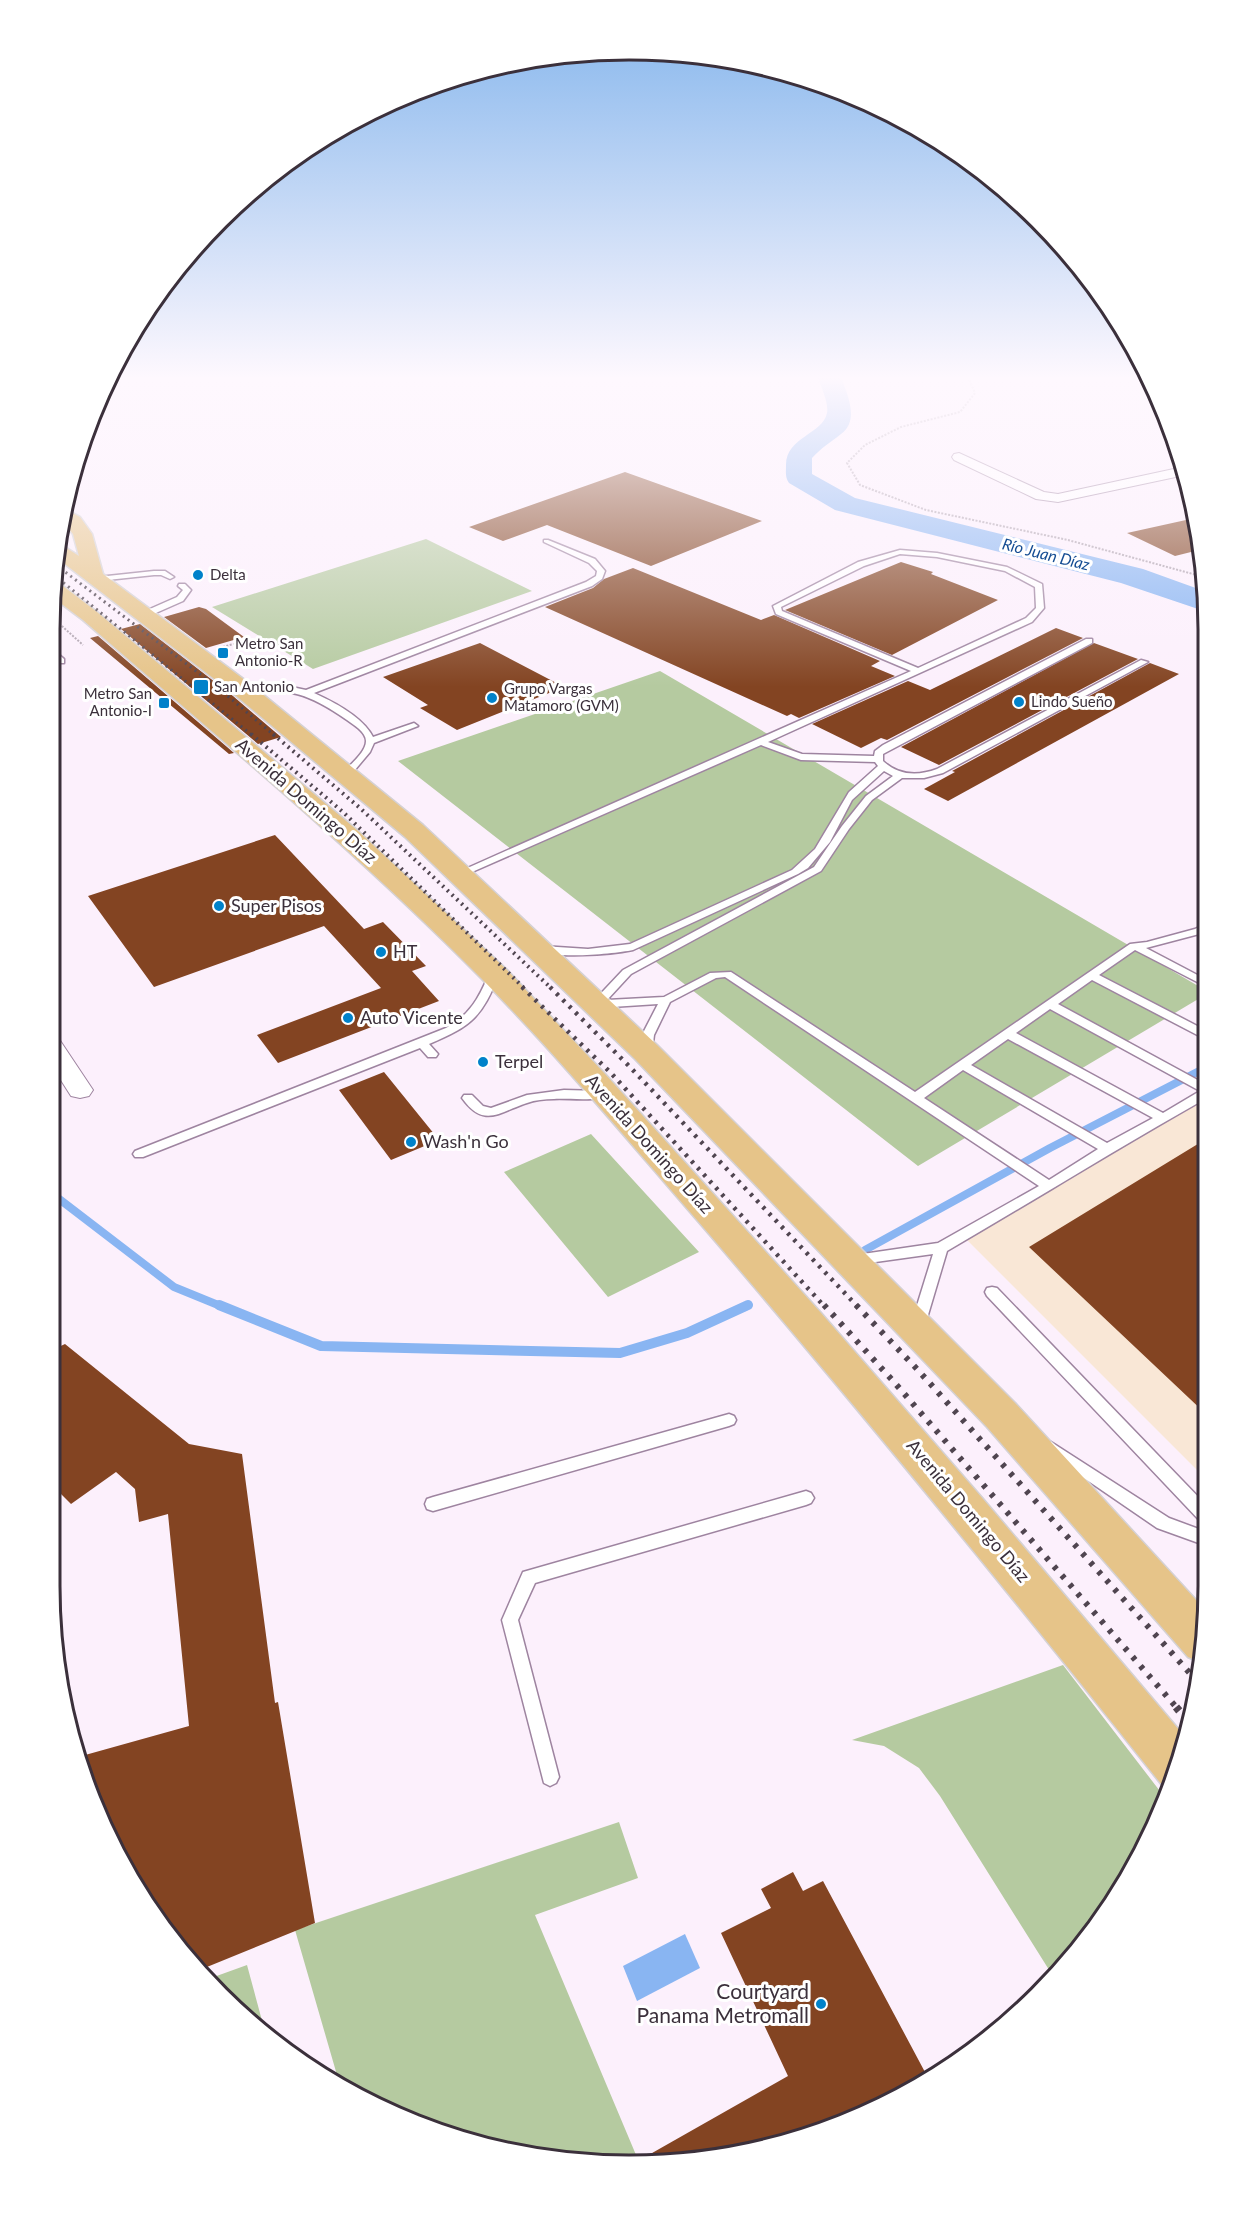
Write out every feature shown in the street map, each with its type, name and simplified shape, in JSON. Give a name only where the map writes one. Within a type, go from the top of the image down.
[{"type":"main road","points":[[71,519],[80,527],[84,536],[96,577]]},
{"type":"main road","points":[[65,554],[242,689],[414,831],[646,1052],[1001,1415],[1196,1633]]},
{"type":"main road","name":"Avenida Domingo Díaz","points":[[61,598],[87,630],[363,849],[494,974],[608,1095],[909,1440],[1171,1758]]},
{"type":"main road","points":[[61,606],[87,630]]},
{"type":"street","points":[[1008,480],[1041,496],[1058,498],[1140,480]]},
{"type":"street","points":[[60,1059],[80,1090]]},
{"type":"lane","points":[[309,692],[589,584],[599,578],[601,571],[592,561],[546,541]]},
{"type":"lane","points":[[459,874],[760,742],[918,671],[1029,620],[1040,608],[1039,586],[1007,569],[937,555],[900,552],[861,564],[777,606],[779,612],[918,671]]},
{"type":"lane","points":[[96,577],[154,573],[170,577]]},
{"type":"lane","points":[[146,614],[180,599],[187,590],[182,586]]},
{"type":"lane","points":[[880,763],[878,753],[886,747],[1089,641]]},
{"type":"lane","points":[[760,742],[801,757],[880,763],[900,775],[928,776],[1144,662]]},
{"type":"lane","points":[[242,689],[279,687],[309,692],[321,697],[364,729],[370,741],[367,750],[346,775]]},
{"type":"lane","points":[[370,741],[414,726]]},
{"type":"lane","points":[[538,949],[581,952],[615,951],[633,947],[795,872],[815,858],[842,815],[846,803],[880,763]]},
{"type":"lane","points":[[596,1005],[627,972],[818,869],[845,828],[869,798],[900,775]]},
{"type":"lane","points":[[915,1098],[1134,946],[1147,945],[1198,931]]},
{"type":"lane","points":[[1134,946],[1198,979]]},
{"type":"lane","points":[[139,1154],[458,1028],[473,1016],[482,1004],[494,974]]},
{"type":"lane","points":[[596,1005],[666,1000],[714,975],[727,974],[1049,1186]]},
{"type":"lane","points":[[1093,976],[1198,1031]]},
{"type":"lane","points":[[646,1052],[648,1035],[666,1000]]},
{"type":"lane","points":[[1051,1005],[1198,1085]]},
{"type":"lane","points":[[1008,1034],[1163,1118]]},
{"type":"lane","points":[[422,1043],[432,1054]]},
{"type":"lane","points":[[963,1065],[1107,1149]]},
{"type":"lane","points":[[468,1098],[478,1110],[494,1112],[524,1100],[551,1094],[608,1095]]},
{"type":"lane","points":[[850,1260],[941,1248],[1049,1186],[1107,1149],[1198,1098]]},
{"type":"lane","points":[[917,1328],[941,1248]]},
{"type":"lane","points":[[992,1292],[1198,1508]]},
{"type":"lane","points":[[1001,1415],[1164,1523],[1198,1536]]},
{"type":"lane","points":[[433,1504],[729,1420]]},
{"type":"lane","points":[[550,1777],[510,1620],[529,1577],[806,1498]]},
{"type":"path","points":[[857,480],[860,485],[926,510],[1068,540],[1195,575]]},
{"type":"path","points":[[60,620],[87,630]]},
{"type":"path","points":[[233,640],[237,643]]},
{"type":"shaded area","points":[[1198,1100],[1198,1471],[964,1237]]},
{"type":"green space","points":[[426,539],[532,591],[313,669],[212,607]]},
{"type":"green space","points":[[660,671],[1198,986],[1198,999],[918,1166],[398,761]]},
{"type":"green space","points":[[591,1134],[699,1252],[608,1297],[504,1172]]},
{"type":"green space","points":[[1063,1665],[1160,1791],[1122,1871],[1080,1932],[1049,1970],[940,1796],[919,1768],[884,1746],[852,1740]]},
{"type":"green space","points":[[619,1822],[638,1878],[535,1915],[636,2155],[555,2150],[482,2136],[411,2112],[337,2074],[295,1930]]},
{"type":"green space","points":[[247,1965],[262,2020],[254,2014],[216,1976]]},
{"type":"water","points":[[685,1934],[700,1968],[637,2001],[623,1966]]},
{"type":"building","points":[[601,480],[648,480],[762,521],[651,566],[547,525],[503,541],[469,527]]},
{"type":"building","points":[[1187,520],[1192,552],[1175,556],[1127,533]]},
{"type":"building","points":[[901,562],[933,572],[931,574],[998,600],[892,655],[785,610]]},
{"type":"building","points":[[633,568],[761,620],[774,615],[880,661],[871,666],[895,676],[799,718],[791,714],[787,716],[545,607],[593,588],[604,579]]},
{"type":"building","points":[[199,607],[206,609],[244,637],[206,648],[164,617]]},
{"type":"building","points":[[140,624],[233,696],[281,737],[258,744],[121,629]]},
{"type":"building","points":[[1056,628],[1083,638],[887,740],[881,738],[861,748],[812,724],[908,681],[930,690]]},
{"type":"building","points":[[98,636],[234,753],[229,754],[90,638]]},
{"type":"building","points":[[480,643],[564,687],[457,730],[420,708],[428,705],[383,677]]},
{"type":"building","name":"Lindo Sueño","points":[[1094,643],[1138,659],[939,765],[901,747]]},
{"type":"building","points":[[1150,663],[1179,674],[948,801],[924,789],[955,772],[952,771]]},
{"type":"building","name":"Super Pisos","points":[[275,835],[364,929],[383,922],[426,966],[412,971],[439,1001],[278,1063],[257,1035],[381,988],[324,926],[154,987],[88,896]]},
{"type":"building","points":[[384,1072],[439,1140],[391,1160],[339,1090]]},
{"type":"building","points":[[1198,1144],[1198,1407],[1029,1247]]},
{"type":"building","points":[[65,1344],[189,1444],[242,1454],[275,1703],[278,1702],[315,1923],[207,1967],[156,1902],[136,1870],[103,1804],[86,1755],[189,1726],[168,1514],[139,1522],[135,1489],[116,1472],[71,1504],[60,1493],[60,1346]]},
{"type":"building","name":"Courtyard Panama Metromall","points":[[793,1872],[803,1891],[823,1881],[925,2072],[847,2112],[776,2136],[703,2150],[650,2154],[788,2076],[721,1933],[771,1908],[761,1889]]},
{"type":"waterway","name":"Río Juan Díaz","points":[[805,480],[845,504],[1132,576],[1197,600]]},
{"type":"waterway","points":[[865,1250],[1050,1148],[1198,1072]]},
{"type":"waterway","points":[[60,1200],[174,1287],[223,1307]]},
{"type":"waterway","points":[[219,1305],[321,1346],[620,1353],[687,1333],[748,1305],[745,1307]]},
{"type":"railway","points":[[63,571],[217,687],[275,736]]},
{"type":"railway","points":[[62,582],[253,736]]},
{"type":"railway","points":[[251,734],[343,812],[524,988]]},
{"type":"railway","points":[[273,734],[360,808],[551,988]]},
{"type":"railway","points":[[522,987],[611,1073],[825,1307]]},
{"type":"railway","points":[[551,988],[629,1066],[858,1307]]},
{"type":"railway","points":[[824,1305],[894,1382],[1177,1708]]},
{"type":"railway","points":[[856,1305],[917,1369],[1191,1674]]},
{"type":"railway","points":[[1176,1707],[1183,1715]]},
{"type":"place","name":"Delta","points":[[198,575]]},
{"type":"place","name":"Metro San Antonio-R","points":[[223,653]]},
{"type":"place","name":"San Antonio","points":[[201,687]]},
{"type":"place","name":"Grupo Vargas Matamoro (GVM)","points":[[492,698]]},
{"type":"place","name":"Lindo Sueño","points":[[1019,702]]},
{"type":"place","name":"Metro San Antonio-I","points":[[164,703]]},
{"type":"place","name":"Super Pisos","points":[[219,906]]},
{"type":"place","name":"HT","points":[[381,952]]},
{"type":"place","name":"Auto Vicente","points":[[348,1018]]},
{"type":"place","name":"Terpel","points":[[483,1062]]},
{"type":"place","name":"Wash'n Go","points":[[411,1142]]},
{"type":"place","name":"Courtyard Panama Metromall","points":[[821,2004]]}]
